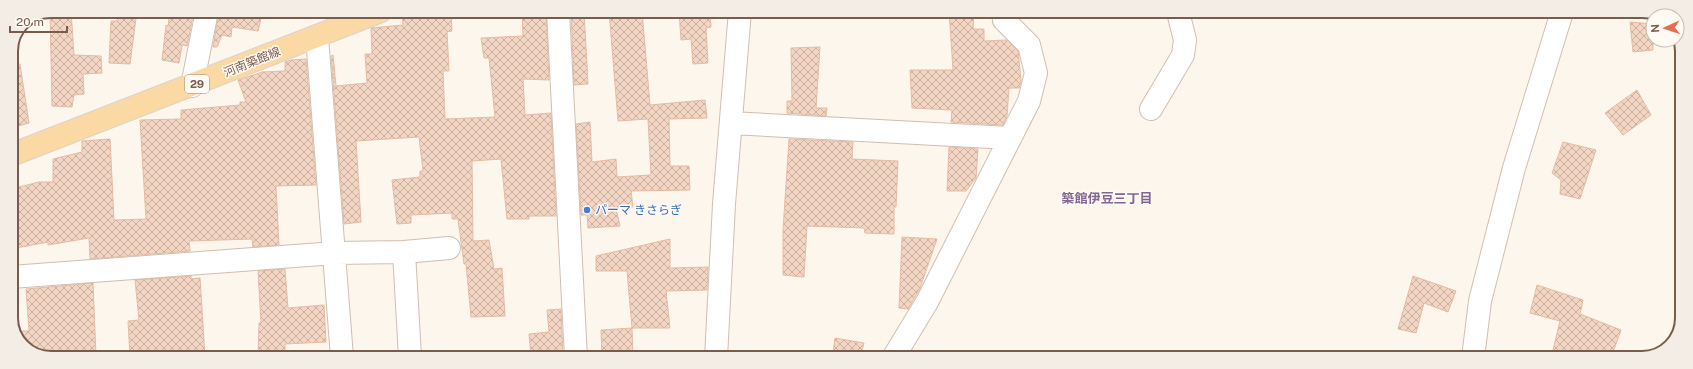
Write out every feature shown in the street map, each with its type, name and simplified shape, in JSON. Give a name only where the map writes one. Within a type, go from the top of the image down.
[{"type":"main road","name":"河南築館線","points":[[18,152],[192,86],[363,18]]},
{"type":"street","points":[[192,86],[206,18]]},
{"type":"street","points":[[558,18],[576,351]]},
{"type":"street","points":[[716,351],[724,204],[739,18]]},
{"type":"street","points":[[897,351],[927,302],[1030,101],[1036,73],[1029,45],[1004,20],[1005,18]]},
{"type":"street","points":[[1151,109],[1183,55],[1185,40],[1180,18]]},
{"type":"street","points":[[1474,351],[1480,301],[1514,168],[1560,18]]},
{"type":"street","points":[[317,36],[342,351]]},
{"type":"street","points":[[731,123],[1010,138]]},
{"type":"street","points":[[18,276],[335,253],[404,252],[450,248]]},
{"type":"street","points":[[404,252],[410,351]]},
{"type":"building","points":[[50,18],[71,18],[74,55],[101,56],[102,73],[83,74],[84,94],[74,95],[72,107],[52,106]]},
{"type":"building","points":[[117,18],[136,18],[130,64],[109,63],[111,21],[117,21]]},
{"type":"building","points":[[169,18],[193,18],[187,46],[182,45],[179,63],[162,60],[166,25],[168,26]]},
{"type":"building","points":[[218,18],[261,18],[258,31],[232,27],[231,37],[222,35],[217,47],[213,47]]},
{"type":"building","points":[[402,18],[451,18],[452,31],[447,32],[449,71],[443,71],[445,119],[495,117],[489,58],[484,58],[481,38],[523,36],[522,18],[546,18],[549,80],[523,79],[525,115],[551,113],[556,216],[529,216],[529,219],[507,219],[501,159],[472,161],[473,241],[489,240],[494,269],[502,268],[505,316],[471,317],[466,264],[464,264],[458,219],[452,219],[452,213],[411,215],[411,223],[397,224],[392,180],[420,177],[420,171],[423,171],[419,137],[356,141],[361,222],[344,224],[331,56],[333,55],[336,86],[367,83],[365,54],[372,54],[371,28],[403,25]]},
{"type":"building","points":[[571,18],[584,18],[588,84],[574,85]]},
{"type":"building","points":[[610,18],[643,18],[650,105],[705,100],[707,118],[669,119],[670,166],[689,166],[690,190],[631,191],[633,207],[616,208],[620,226],[588,228],[587,215],[581,215],[576,124],[590,122],[592,162],[616,159],[617,177],[651,175],[648,119],[618,121]]},
{"type":"building","points":[[679,18],[710,18],[711,27],[706,28],[708,63],[693,64],[691,39],[681,40]]},
{"type":"building","points":[[949,18],[974,18],[973,29],[984,29],[984,41],[1007,40],[1018,51],[1021,80],[1019,88],[1009,88],[1007,116],[1003,125],[951,122],[952,110],[912,108],[910,70],[953,70]]},
{"type":"building","points":[[1630,22],[1645,23],[1645,48],[1653,48],[1653,50],[1633,52]]},
{"type":"building","points":[[820,47],[816,108],[827,108],[826,116],[787,113],[787,101],[792,101],[791,48]]},
{"type":"building","points":[[306,59],[316,185],[276,186],[279,245],[253,247],[252,239],[189,241],[190,251],[90,259],[89,238],[48,245],[48,242],[18,248],[18,187],[39,182],[53,182],[53,159],[82,152],[82,141],[110,139],[114,220],[146,219],[140,120],[181,119],[181,110],[240,105],[240,102],[246,102],[238,80],[262,72],[285,71],[285,62]]},
{"type":"building","points":[[18,64],[20,64],[29,123],[18,126]]},
{"type":"building","points":[[1637,90],[1651,115],[1623,135],[1605,113]]},
{"type":"building","points":[[789,139],[853,142],[852,159],[898,161],[896,207],[894,207],[894,234],[865,233],[864,228],[807,226],[804,277],[783,275],[783,230]]},
{"type":"building","points":[[1563,142],[1596,150],[1580,199],[1560,194],[1561,180],[1552,173]]},
{"type":"building","points":[[949,147],[978,149],[976,178],[966,191],[947,191]]},
{"type":"building","points":[[902,237],[937,239],[920,288],[908,309],[899,308]]},
{"type":"building","points":[[670,239],[670,268],[708,267],[707,290],[666,291],[670,328],[632,328],[627,271],[596,271],[596,256]]},
{"type":"building","points":[[285,269],[288,308],[324,305],[326,342],[285,344],[285,351],[258,351],[259,323],[261,323],[258,271]]},
{"type":"building","points":[[191,276],[191,279],[200,278],[205,351],[130,351],[128,321],[139,320],[135,280]]},
{"type":"building","points":[[1413,276],[1456,291],[1448,312],[1424,303],[1416,333],[1398,329]]},
{"type":"building","points":[[93,283],[96,351],[51,351],[35,347],[29,343],[22,331],[29,331],[26,289]]},
{"type":"building","points":[[1537,285],[1583,300],[1580,314],[1621,330],[1614,351],[1553,351],[1560,321],[1530,313]]},
{"type":"building","points":[[561,309],[563,351],[530,351],[529,334],[549,332],[547,310]]},
{"type":"building","points":[[632,328],[633,351],[602,351],[601,330]]},
{"type":"building","points":[[835,338],[864,343],[862,351],[833,351]]},
{"type":"place","name":"パーマ きさらぎ","points":[[587,210]]},
{"type":"district","name":"築館伊豆三丁目","points":[[1107,198]]}]
